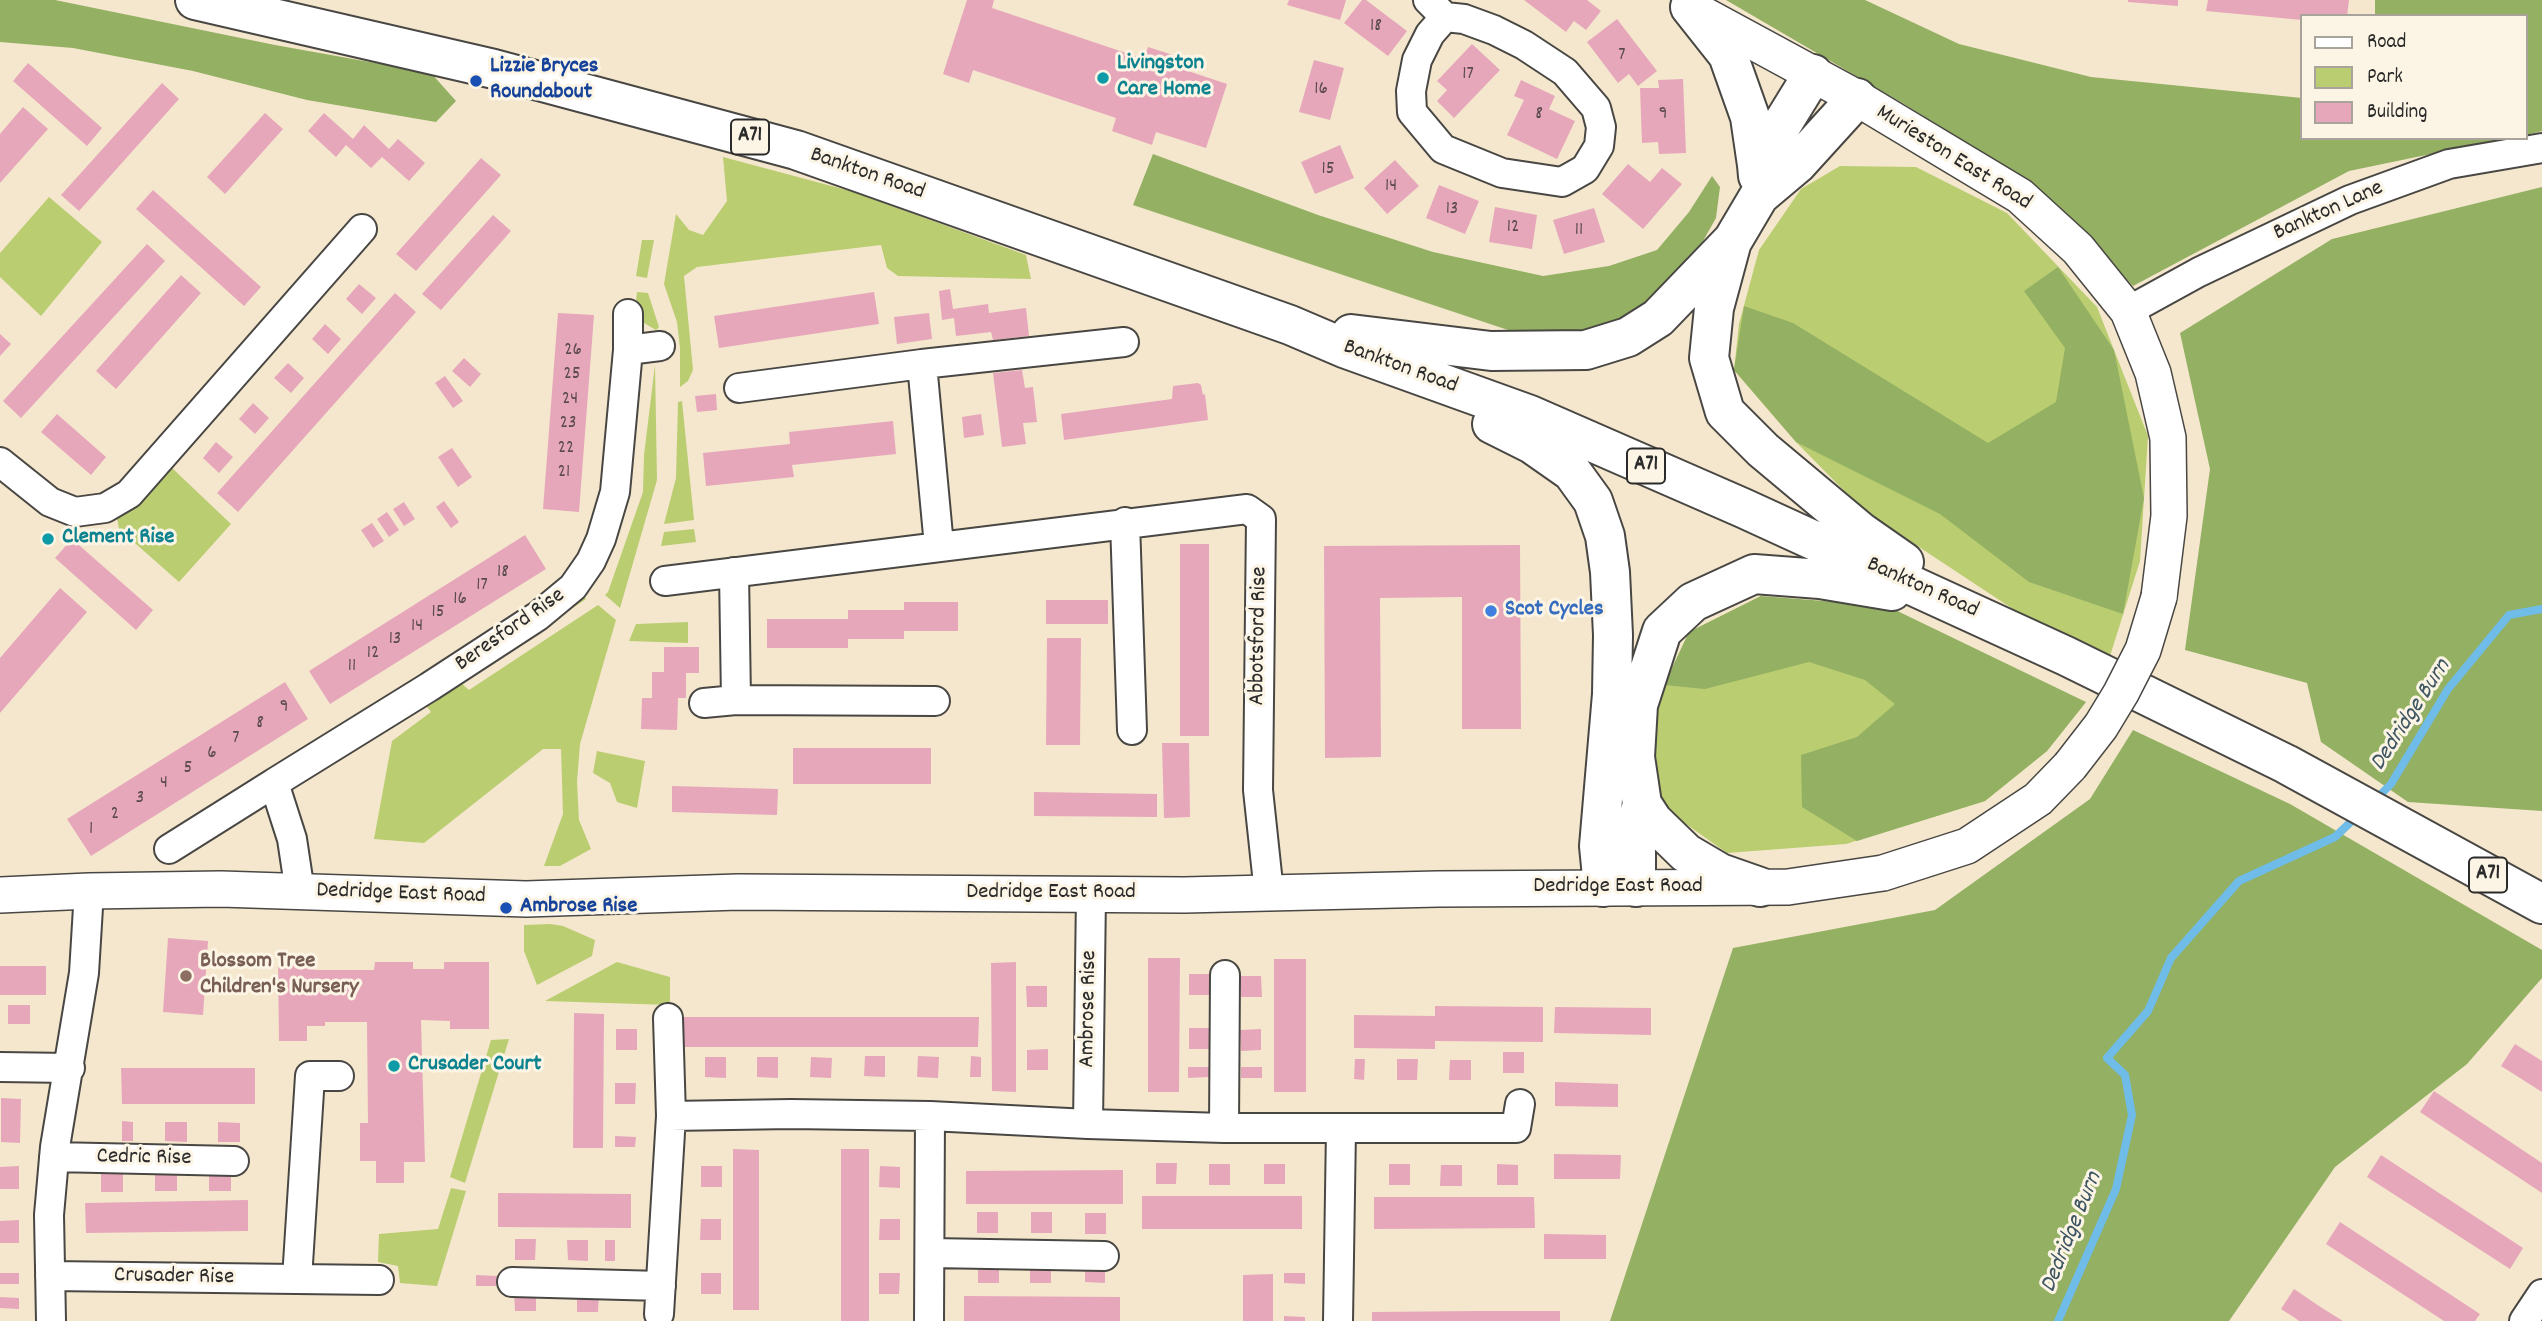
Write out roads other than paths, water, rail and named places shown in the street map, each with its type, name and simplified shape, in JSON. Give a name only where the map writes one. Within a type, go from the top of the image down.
[{"type":"main road","name":"Bankton Road","points":[[195,0],[494,69],[796,150],[1290,325],[1344,348],[1530,415],[1984,617],[2286,764],[2542,904]]},
{"type":"main road","points":[[1684,4],[1728,55],[1751,117],[1758,180]]},
{"type":"main road","points":[[1813,74],[1758,180],[1733,240],[1714,308],[1709,358],[1725,412],[1763,450],[1861,532],[1984,617]]},
{"type":"main road","points":[[1758,180],[1797,164],[1857,98]]},
{"type":"main road","points":[[1290,325],[1491,351],[1586,350],[1628,337],[1658,318],[1733,240]]},
{"type":"main road","points":[[1344,348],[1532,444],[1572,472],[1593,501],[1605,536],[1613,635],[1612,695],[1599,846],[1620,887]]},
{"type":"main road","points":[[1620,887],[1642,804],[1635,757],[1638,705],[1662,631],[1693,602],[1754,575],[1820,579],[1942,599]]},
{"type":"main road","points":[[1642,804],[1661,830],[1686,853],[1720,873],[1760,887]]},
{"type":"street","name":"Murieston East Road","points":[[1684,4],[1857,98],[2020,196],[2078,249],[2128,311],[2153,373],[2168,438],[2169,516],[2159,597],[2143,650],[2122,693],[2070,766]]},
{"type":"street","points":[[1436,8],[1494,30],[1524,45],[1565,72],[1596,108],[1601,127],[1599,146],[1585,169],[1562,182],[1502,173],[1443,149],[1412,112],[1411,91],[1417,60],[1430,34],[1436,8]]},
{"type":"street","name":"Bankton Lane","points":[[2128,311],[2199,272],[2350,200],[2449,164],[2542,148]]},
{"type":"street","points":[[0,463],[50,502],[75,512],[105,509],[129,494],[362,229]]},
{"type":"street","name":"Beresford Rise","points":[[169,849],[429,687],[538,616],[573,587],[591,561],[601,539],[615,492],[628,350],[628,314]]},
{"type":"street","points":[[739,388],[922,364],[1124,342]]},
{"type":"street","points":[[628,350],[660,346]]},
{"type":"street","points":[[922,364],[939,546]]},
{"type":"street","name":"Abbotsford Rise","points":[[664,581],[1247,509],[1261,519],[1258,790],[1269,893]]},
{"type":"street","points":[[1125,522],[1132,730]]},
{"type":"street","points":[[734,572],[736,700]]},
{"type":"street","points":[[704,703],[736,700],[935,701]]},
{"type":"street","name":"Dedridge East Road","points":[[0,895],[221,889],[526,899],[738,892],[1184,895],[1620,887],[1788,887],[1884,873],[1967,846],[2038,799],[2070,766]]},
{"type":"street","points":[[274,783],[292,839],[300,892]]},
{"type":"street","points":[[51,1321],[49,1215],[54,1157],[84,973],[89,891]]},
{"type":"street","name":"Ambrose Rise","points":[[1088,1124],[1091,894]]},
{"type":"street","points":[[1224,975],[1224,1128]]},
{"type":"street","points":[[659,1314],[671,1116],[668,1018]]},
{"type":"street","points":[[0,1068],[70,1068]]},
{"type":"street","points":[[297,1279],[310,1076],[339,1076]]},
{"type":"street","points":[[671,1116],[930,1116],[1224,1128],[1516,1128],[1520,1104]]},
{"type":"street","points":[[929,1321],[930,1116]]},
{"type":"street","points":[[1338,1321],[1341,1129]]},
{"type":"street","name":"Cedric Rise","points":[[54,1157],[234,1161]]},
{"type":"street","points":[[931,1253],[1104,1256]]},
{"type":"street","name":"Crusader Rise","points":[[50,1276],[379,1280]]},
{"type":"street","points":[[512,1282],[661,1286]]},
{"type":"street","points":[[2524,1321],[2542,1294]]},
{"type":"waterway","name":"Dedridge Burn","points":[[2375,800],[2391,784],[2448,689],[2509,615],[2542,609]]},
{"type":"waterway","name":"Dedridge Burn","points":[[2058,1321],[2116,1189],[2132,1115],[2125,1075],[2107,1058],[2148,1011],[2171,958],[2239,881],[2335,837],[2357,816]]},
{"type":"place","name":"Livingston Care Home","points":[[1103,78]]},
{"type":"place","name":"Lizzie Bryces Roundabout","points":[[476,81]]},
{"type":"place","name":"Clement Rise","points":[[48,539]]},
{"type":"place","name":"Scot Cycles","points":[[1491,611]]},
{"type":"place","name":"Ambrose Rise","points":[[506,908]]},
{"type":"place","name":"Blossom Tree Children's Nursery","points":[[186,976]]},
{"type":"place","name":"Crusader Court","points":[[394,1066]]}]
